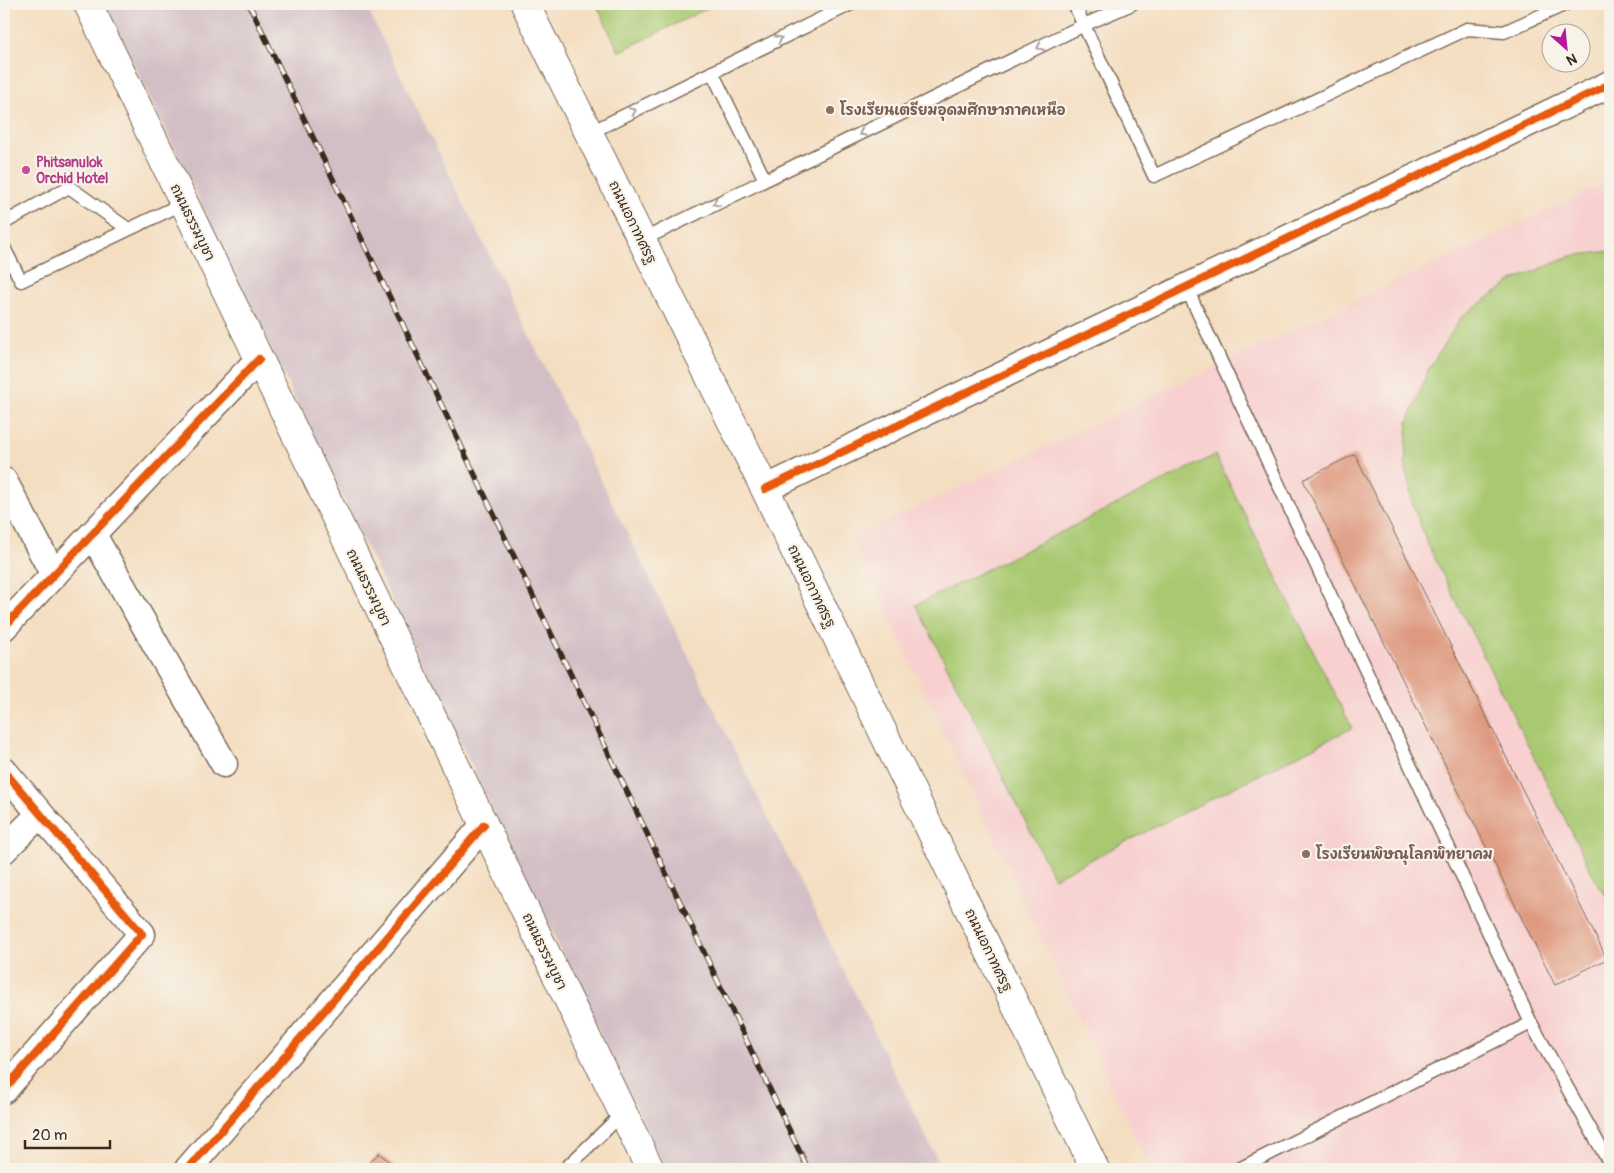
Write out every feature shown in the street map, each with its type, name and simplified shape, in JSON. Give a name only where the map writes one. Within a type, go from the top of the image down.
[{"type":"main road","name":"ถนนธรรมบูชา","points":[[88,4],[650,1169]]},
{"type":"main road","name":"ถนนเอกาทศรฐ","points":[[525,4],[765,489],[1095,1169]]},
{"type":"street","points":[[765,489],[1610,84]]},
{"type":"street","points":[[4,628],[259,359]]},
{"type":"street","points":[[4,481],[54,575]]},
{"type":"street","points":[[92,535],[224,764]]},
{"type":"street","points":[[4,771],[142,934],[4,1090]]},
{"type":"street","points":[[4,850],[39,814]]},
{"type":"street","points":[[188,1169],[484,825]]},
{"type":"lane","points":[[589,133],[851,4]]},
{"type":"lane","points":[[1074,4],[1154,176],[1466,29],[1504,32],[1566,4]]},
{"type":"lane","points":[[642,240],[1084,25],[1132,4]]},
{"type":"lane","points":[[712,72],[765,180]]},
{"type":"lane","points":[[4,223],[69,187],[128,229]]},
{"type":"lane","points":[[4,248],[21,281],[184,203]]},
{"type":"lane","points":[[1186,287],[1531,1023],[1606,1157],[1610,1159]]},
{"type":"lane","points":[[1239,1169],[1531,1023]]},
{"type":"lane","points":[[565,1169],[623,1113]]},
{"type":"shaded area","points":[[105,4],[365,4],[942,1169],[666,1169]]},
{"type":"shaded area","name":"โรงเรียนพิษณุโลกพิทยาคม","points":[[1610,181],[1610,1169],[1150,1169],[852,538]]},
{"type":"green space","points":[[596,4],[716,4],[619,52]]},
{"type":"green space","points":[[1610,251],[1610,901],[1598,885],[1428,545],[1412,502],[1405,463],[1408,422],[1428,370],[1462,316],[1514,280],[1571,256]]},
{"type":"green space","points":[[1215,455],[1352,728],[1054,878],[916,605]]},
{"type":"building","points":[[1355,454],[1607,959],[1555,985],[1303,480]]},
{"type":"building","points":[[379,1153],[398,1169],[364,1169]]},
{"type":"railway","points":[[249,4],[808,1169]]},
{"type":"cycle path","points":[[765,489],[1610,84]]},
{"type":"cycle path","points":[[4,627],[259,359]]},
{"type":"cycle path","points":[[4,771],[142,934],[4,1090]]},
{"type":"cycle path","points":[[188,1169],[484,825]]},
{"type":"place","name":"โรงเรียนเตรียมอุดมศึกษาภาคเหนือ","points":[[830,110]]},
{"type":"place","name":"Phitsanulok Orchid Hotel","points":[[26,170]]},
{"type":"place","name":"โรงเรียนพิษณุโลกพิทยาคม","points":[[1306,854]]}]
